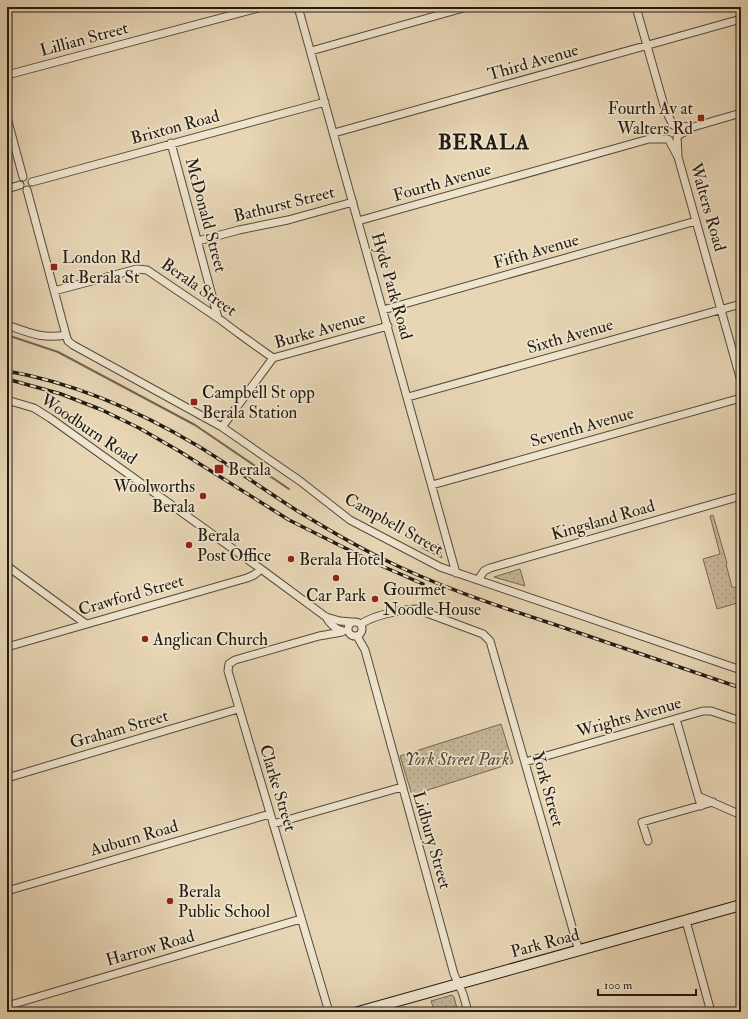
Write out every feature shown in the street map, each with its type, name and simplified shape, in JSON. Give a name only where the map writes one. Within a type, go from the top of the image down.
[{"type":"main road","name":"Park Road","points":[[358,1012],[741,905]]},
{"type":"street","name":"Lillian Street","points":[[7,76],[262,7]]},
{"type":"street","name":"Hyde Park Road","points":[[298,7],[456,573]]},
{"type":"street","points":[[311,51],[467,7]]},
{"type":"street","points":[[636,7],[665,109],[674,126],[678,130],[678,136]]},
{"type":"street","name":"Third Avenue","points":[[334,133],[741,20]]},
{"type":"street","name":"Brixton Road","points":[[32,182],[325,102]]},
{"type":"street","points":[[665,109],[664,135],[668,139],[674,140],[693,127],[741,113]]},
{"type":"street","points":[[7,118],[23,177],[20,180],[20,185]]},
{"type":"street","points":[[665,129],[669,126],[693,127]]},
{"type":"street","name":"Fourth Avenue","points":[[649,139],[665,129]]},
{"type":"street","name":"Walters Road","points":[[678,136],[678,156]]},
{"type":"street","name":"Fourth Avenue","points":[[358,221],[649,139],[668,139]]},
{"type":"street","name":"Walters Road","points":[[668,139],[678,156],[740,377]]},
{"type":"street","name":"McDonald Street","points":[[171,143],[218,318]]},
{"type":"street","points":[[20,185],[23,189],[27,190],[31,187],[32,182],[29,177],[23,177]]},
{"type":"street","points":[[7,189],[20,185]]},
{"type":"street","name":"Campbell Street","points":[[27,190],[66,335],[68,341],[73,345],[222,427],[296,478],[350,520],[440,567],[741,670]]},
{"type":"street","name":"Bathurst Street","points":[[198,241],[239,230],[288,220],[353,202]]},
{"type":"street","name":"Fifth Avenue","points":[[383,310],[696,221]]},
{"type":"street","name":"Berala Street","points":[[54,291],[136,269],[147,270],[218,318],[273,358]]},
{"type":"street","name":"Sixth Avenue","points":[[408,397],[741,304]]},
{"type":"street","points":[[7,325],[36,336],[46,337],[66,335]]},
{"type":"street","name":"Burke Avenue","points":[[222,427],[273,358],[388,326]]},
{"type":"street","name":"Seventh Avenue","points":[[432,485],[741,398]]},
{"type":"street","name":"Woodburn Road","points":[[7,400],[34,408],[50,418],[345,631]]},
{"type":"street","name":"Kingsland Road","points":[[478,580],[484,571],[490,568],[741,496]]},
{"type":"street","points":[[7,566],[86,624]]},
{"type":"street","name":"Crawford Street","points":[[7,647],[247,578],[254,575],[261,569]]},
{"type":"street","name":"York Street","points":[[361,624],[370,619],[416,609],[487,637],[492,646],[578,951]]},
{"type":"street","points":[[319,636],[328,628],[327,619]]},
{"type":"street","name":"Woodburn Road","points":[[327,619],[352,622]]},
{"type":"street","points":[[352,622],[358,622],[361,624],[362,630],[358,636],[352,636],[345,631],[352,622]]},
{"type":"street","name":"Clarke Street","points":[[329,1012],[300,919],[228,671],[229,664],[231,662],[319,636],[345,631]]},
{"type":"street","name":"Lidbury Street","points":[[358,636],[365,650],[454,974],[459,983],[468,1012]]},
{"type":"street","name":"Graham Street","points":[[7,778],[238,709]]},
{"type":"street","name":"Wrights Avenue","points":[[525,762],[707,710],[741,721]]},
{"type":"street","points":[[676,719],[701,806]]},
{"type":"street","points":[[273,824],[402,787]]},
{"type":"street","points":[[698,796],[741,816]]},
{"type":"street","points":[[648,841],[642,822],[713,802]]},
{"type":"street","name":"Auburn Road","points":[[7,891],[270,814]]},
{"type":"street","name":"Harrow Road","points":[[7,1006],[300,919]]},
{"type":"street","points":[[686,921],[711,1012]]},
{"type":"green space","points":[[713,515],[727,563],[732,587],[741,588],[741,602],[717,609],[703,559],[720,554],[710,516]]},
{"type":"green space","points":[[438,544],[442,558],[422,548]]},
{"type":"green space","points":[[520,569],[525,586],[494,577]]},
{"type":"green space","name":"York Street Park","points":[[501,724],[513,763],[412,795],[400,756]]},
{"type":"green space","points":[[452,995],[454,997],[458,1012],[435,1012],[431,1001]]},
{"type":"waterway","points":[[7,335],[58,352],[195,425],[289,489]]},
{"type":"railway","points":[[7,371],[32,376],[82,391],[153,421],[223,461],[296,510],[336,534],[419,576],[484,601],[741,688]]},
{"type":"railway","points":[[7,379],[61,394],[102,410],[139,428],[179,451],[289,520],[375,563],[423,584]]},
{"type":"place","name":"Fourth Av at Walters Rd","points":[[701,118]]},
{"type":"place","name":"London Rd at Berala St","points":[[54,267]]},
{"type":"place","name":"Campbell St opp Berala Station","points":[[194,402]]},
{"type":"place","name":"Berala","points":[[219,469]]},
{"type":"place","name":"Woolworths Berala","points":[[203,496]]},
{"type":"place","name":"Berala Post Office","points":[[189,545]]},
{"type":"place","name":"Berala Hotel","points":[[291,559]]},
{"type":"place","name":"Car Park","points":[[336,578]]},
{"type":"place","name":"Gourmet Noodle House","points":[[375,599]]},
{"type":"place","name":"Anglican Church","points":[[145,639]]},
{"type":"place","name":"Berala Public School","points":[[170,901]]},
{"type":"district","name":"BERALA","points":[[484,142]]}]
